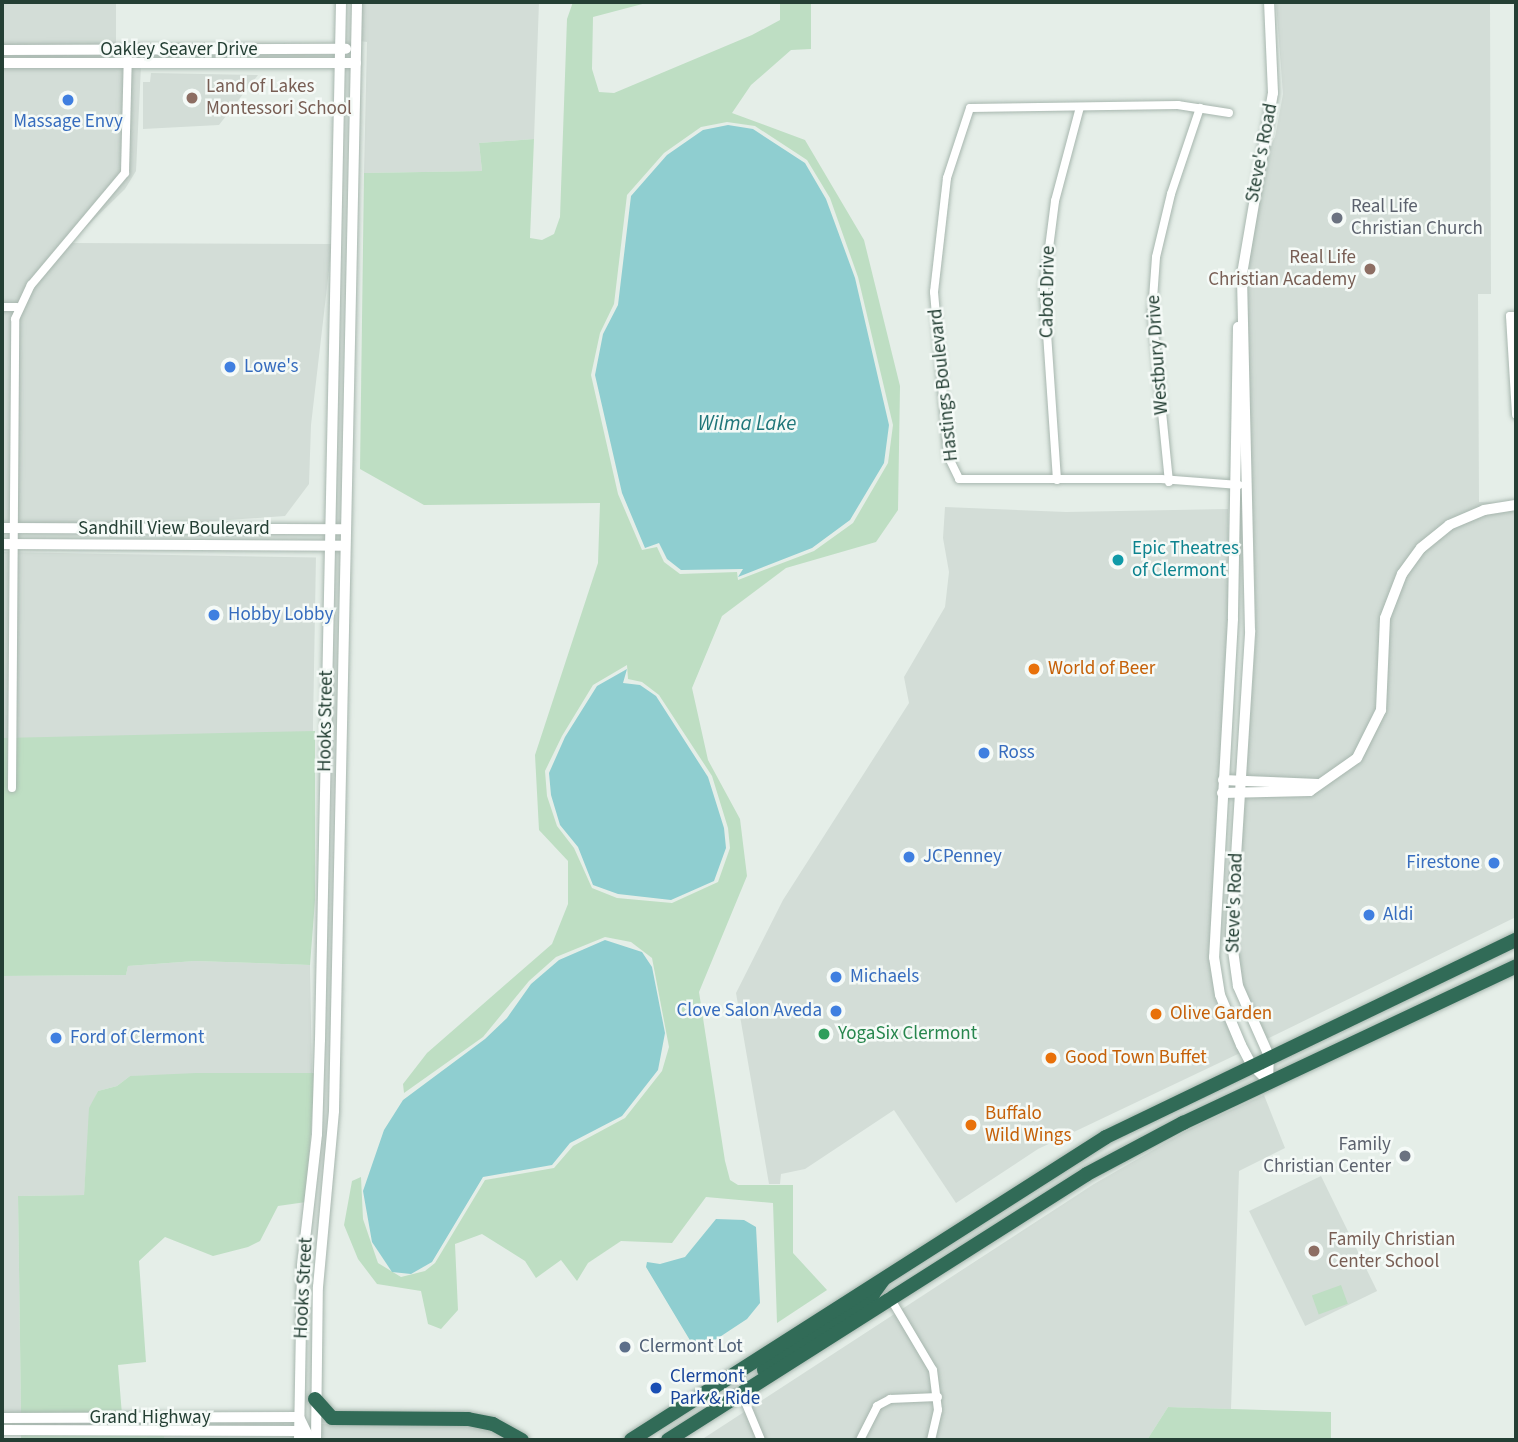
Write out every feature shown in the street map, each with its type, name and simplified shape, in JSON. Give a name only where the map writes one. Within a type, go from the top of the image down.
[{"type":"highway","points":[[631,1440],[1040,1175],[1106,1137],[1251,1064],[1516,940]]},
{"type":"highway","points":[[670,1439],[889,1296],[1087,1174],[1268,1082],[1516,966]]},
{"type":"highway","points":[[889,1296],[905,1273],[1006,1207],[1040,1175]]},
{"type":"highway","points":[[744,1391],[776,1357],[873,1294],[884,1275]]},
{"type":"highway","points":[[316,1399],[332,1418],[468,1419],[493,1424],[522,1440]]},
{"type":"highway","points":[[670,1439],[693,1400]]},
{"type":"street","name":"Hooks Street","points":[[300,1428],[302,1266],[317,1134],[341,2]]},
{"type":"street","name":"Hooks Street","points":[[316,1440],[317,1287],[334,1111],[357,2]]},
{"type":"street","name":"Steve's Road","points":[[1268,1082],[1251,1064],[1220,995],[1214,957],[1233,619],[1233,485],[1242,303],[1250,216],[1273,93],[1269,2]]},
{"type":"street","name":"Oakley Seaver Drive","points":[[2,50],[356,49]]},
{"type":"street","points":[[12,788],[7,528],[13,334],[17,307],[124,173],[128,50]]},
{"type":"street","points":[[220,50],[220,62]]},
{"type":"street","name":"Oakley Seaver Drive","points":[[2,63],[356,63]]},
{"type":"street","name":"Hastings Boulevard","points":[[1080,107],[975,106],[964,117],[936,243],[936,351],[948,456],[959,479],[1249,485]]},
{"type":"street","points":[[1080,107],[1200,107],[1229,113]]},
{"type":"street","name":"Cabot Drive","points":[[1057,480],[1044,287],[1055,201],[1080,107]]},
{"type":"street","name":"Westbury Drive","points":[[1169,482],[1152,313],[1156,257],[1171,194],[1200,107]]},
{"type":"street","points":[[337,255],[352,255]]},
{"type":"street","name":"Steve's Road","points":[[1242,303],[1249,485],[1250,631],[1232,954],[1241,994],[1269,1056],[1268,1082]]},
{"type":"street","points":[[2,307],[17,307]]},
{"type":"street","points":[[1516,316],[1510,316],[1516,415]]},
{"type":"street","points":[[1222,793],[1294,794],[1318,785],[1357,758],[1377,723],[1385,618],[1395,586],[1411,560],[1449,526],[1484,510],[1516,505]]},
{"type":"street","name":"Sandhill View Boulevard","points":[[7,528],[346,529]]},
{"type":"street","points":[[160,529],[160,544]]},
{"type":"street","name":"Sandhill View Boulevard","points":[[7,544],[345,546]]},
{"type":"street","points":[[1223,780],[1318,785]]},
{"type":"street","points":[[324,815],[341,815]]},
{"type":"street","points":[[889,1296],[928,1357],[938,1397],[931,1440]]},
{"type":"street","points":[[744,1391],[761,1440]]},
{"type":"street","points":[[860,1440],[877,1406],[890,1399],[938,1397]]},
{"type":"street","points":[[310,1440],[300,1428],[316,1399]]},
{"type":"street","name":"Grand Highway","points":[[2,1418],[300,1428]]},
{"type":"street","name":"Grand Highway","points":[[2,1430],[300,1428]]},
{"type":"shaded area","points":[[2,2],[116,2],[116,46],[2,46]]},
{"type":"shaded area","points":[[361,2],[539,2],[534,139],[479,143],[482,171],[364,173],[367,42],[360,41]]},
{"type":"shaded area","name":"Real Life Christian Academy","points":[[1276,2],[1490,2],[1491,294],[1478,294],[1479,502],[1499,503],[1463,514],[1398,572],[1380,617],[1376,709],[1353,756],[1319,780],[1246,778],[1256,632],[1247,317],[1249,244],[1267,150],[1275,137],[1283,94]]},
{"type":"shaded area","points":[[141,66],[136,171],[125,189],[70,243],[332,244],[311,425],[309,484],[285,516],[160,525],[2,525],[2,67]]},
{"type":"shaded area","name":"Land of Lakes Montessori School","points":[[151,73],[258,75],[219,125],[143,129],[143,82],[150,82]]},
{"type":"shaded area","points":[[945,507],[1066,512],[1228,509],[1229,611],[1209,954],[1240,1053],[1038,1149],[956,1203],[894,1110],[805,1169],[781,1174],[780,1184],[769,1184],[736,993],[783,900],[909,703],[904,677],[945,607],[949,572],[943,538]]},
{"type":"shaded area","points":[[1516,509],[1516,917],[1265,1040],[1240,977],[1236,936],[1245,798],[1311,795],[1360,760],[1385,711],[1389,618],[1399,587],[1424,551],[1451,529],[1486,514]]},
{"type":"shaded area","points":[[2,552],[316,557],[313,743],[2,738]]},
{"type":"shaded area","points":[[195,961],[310,965],[312,1073],[130,1076],[117,1086],[98,1091],[90,1108],[84,1195],[18,1196],[21,1414],[2,1414],[2,976],[126,975],[128,966]]},
{"type":"shaded area","points":[[1264,1095],[1285,1148],[1239,1171],[1231,1409],[1168,1407],[1147,1440],[701,1440],[1094,1184],[1188,1130]]},
{"type":"shaded area","name":"Family Christian Center School","points":[[1321,1176],[1377,1291],[1305,1326],[1249,1211]]},
{"type":"shaded area","points":[[320,1424],[479,1425],[515,1440],[320,1440]]},
{"type":"shaded area","points":[[164,1435],[294,1435],[294,1440],[164,1440]]},
{"type":"green space","points":[[573,2],[650,2],[593,17],[592,69],[599,92],[614,93],[752,35],[780,20],[780,2],[811,2],[811,49],[791,50],[751,85],[732,113],[805,140],[864,240],[900,386],[898,510],[876,542],[786,568],[722,616],[692,688],[708,760],[740,819],[747,876],[699,992],[725,1161],[730,1180],[738,1185],[793,1185],[793,1253],[827,1290],[777,1323],[773,1203],[706,1197],[672,1243],[621,1241],[588,1263],[577,1281],[561,1260],[536,1278],[525,1261],[482,1234],[455,1244],[458,1310],[441,1329],[428,1324],[421,1291],[377,1284],[358,1259],[344,1225],[352,1181],[361,1177],[363,1219],[378,1263],[401,1277],[425,1271],[435,1263],[485,1180],[554,1168],[573,1146],[625,1118],[662,1071],[669,1047],[652,958],[631,942],[605,937],[556,957],[529,981],[483,1037],[404,1093],[403,1084],[427,1053],[552,944],[568,904],[568,861],[539,830],[535,755],[598,563],[600,503],[424,505],[360,469],[364,173],[482,171],[479,143],[534,139],[530,238],[542,240],[554,234],[560,217],[567,19]],"holes":[[[727,122],[755,126],[807,160],[830,198],[858,277],[893,425],[888,463],[853,523],[814,551],[738,580],[737,572],[680,574],[664,562],[657,547],[642,550],[618,494],[591,375],[600,333],[614,304],[627,195],[664,153],[701,127]],[[627,665],[628,679],[642,682],[659,695],[712,776],[728,828],[730,848],[718,882],[672,903],[617,898],[592,888],[574,848],[557,826],[547,796],[545,771],[562,736],[593,685]]]},
{"type":"green space","points":[[315,731],[315,900],[310,965],[195,961],[128,966],[126,975],[2,976],[2,738]]},
{"type":"green space","points":[[315,1073],[306,1202],[278,1206],[260,1241],[248,1247],[213,1256],[165,1237],[139,1261],[146,1362],[118,1365],[122,1415],[21,1414],[18,1196],[84,1195],[89,1108],[98,1091],[117,1086],[130,1076]]},
{"type":"green space","points":[[1341,1285],[1348,1304],[1319,1314],[1312,1296]]},
{"type":"green space","points":[[1168,1407],[1331,1412],[1331,1440],[1147,1440]]},
{"type":"green space","points":[[21,1435],[164,1435],[164,1440],[21,1440]]},
{"type":"water","name":"Wilma Lake","points":[[728,125],[753,129],[805,163],[826,199],[855,278],[889,425],[884,463],[850,520],[812,548],[738,577],[743,569],[681,570],[667,559],[659,543],[645,548],[622,493],[595,375],[603,334],[618,305],[631,196],[667,155],[703,130]]},
{"type":"water","points":[[627,669],[623,683],[640,685],[656,696],[708,777],[724,828],[726,848],[714,881],[671,900],[618,894],[593,885],[578,847],[560,825],[551,795],[549,773],[565,737],[597,686]]},
{"type":"water","points":[[605,940],[642,952],[652,967],[665,1033],[658,1070],[622,1116],[570,1143],[552,1165],[483,1177],[432,1262],[411,1274],[392,1272],[372,1242],[363,1191],[384,1130],[403,1100],[485,1039],[507,1018],[531,984],[559,960]]},
{"type":"water","points":[[716,1219],[744,1220],[756,1227],[760,1303],[747,1319],[703,1348],[691,1342],[646,1267],[647,1262],[660,1264],[685,1257]]},
{"type":"place","name":"Land of Lakes Montessori School","points":[[192,98]]},
{"type":"place","name":"Massage Envy","points":[[68,100]]},
{"type":"place","name":"Real Life Christian Church","points":[[1337,218]]},
{"type":"place","name":"Real Life Christian Academy","points":[[1370,269]]},
{"type":"place","name":"Lowe's","points":[[230,367]]},
{"type":"place","name":"Epic Theatres of Clermont","points":[[1118,560]]},
{"type":"place","name":"Hobby Lobby","points":[[214,615]]},
{"type":"place","name":"World of Beer","points":[[1034,669]]},
{"type":"place","name":"Ross","points":[[984,753]]},
{"type":"place","name":"JCPenney","points":[[909,857]]},
{"type":"place","name":"Firestone","points":[[1494,863]]},
{"type":"place","name":"Aldi","points":[[1369,915]]},
{"type":"place","name":"Michaels","points":[[836,977]]},
{"type":"place","name":"Clove Salon Aveda","points":[[836,1011]]},
{"type":"place","name":"Olive Garden","points":[[1156,1014]]},
{"type":"place","name":"YogaSix Clermont","points":[[824,1034]]},
{"type":"place","name":"Ford of Clermont","points":[[56,1038]]},
{"type":"place","name":"Good Town Buffet","points":[[1051,1058]]},
{"type":"place","name":"Buffalo Wild Wings","points":[[971,1125]]},
{"type":"place","name":"Family Christian Center","points":[[1405,1156]]},
{"type":"place","name":"Family Christian Center School","points":[[1314,1251]]},
{"type":"place","name":"Clermont Lot","points":[[625,1347]]},
{"type":"place","name":"Clermont Park & Ride","points":[[656,1388]]}]
